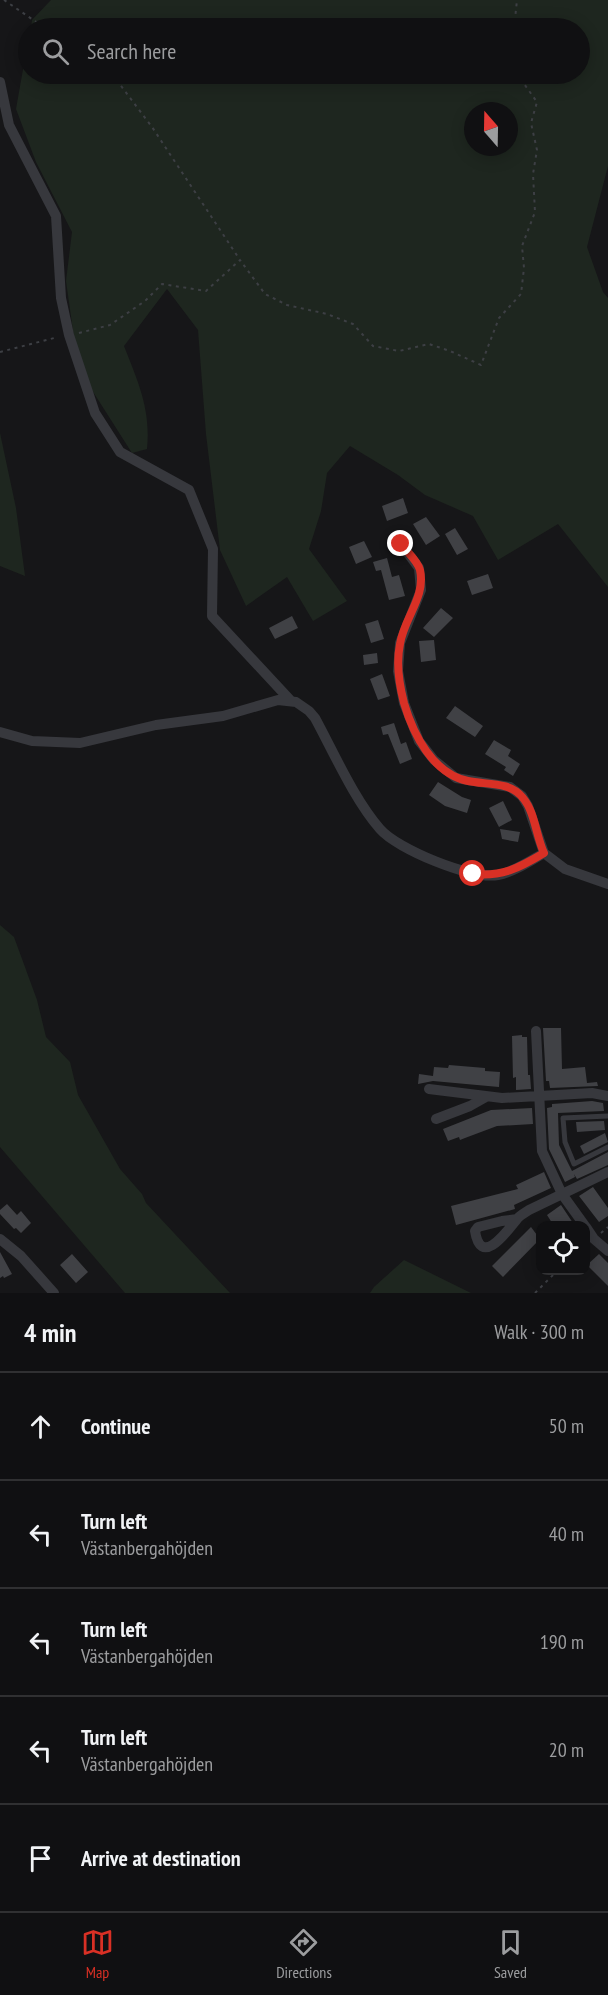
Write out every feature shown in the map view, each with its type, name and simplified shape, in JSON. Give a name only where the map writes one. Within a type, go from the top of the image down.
[{"type":"street","points":[[0,82],[9,125],[56,216],[61,298],[69,335],[95,413],[120,452],[189,490],[213,549],[212,616],[291,701]]},
{"type":"street","points":[[401,544],[419,568],[421,590],[400,643],[398,671],[404,703],[419,741],[434,760],[456,778],[510,787],[522,796],[528,806],[544,853],[566,869],[608,884]]},
{"type":"street","points":[[0,732],[32,741],[80,743],[156,725],[223,716],[278,700],[291,701],[303,706],[315,718],[367,813],[390,838],[457,869],[486,876],[498,875],[544,853]]},
{"type":"street","points":[[536,1031],[542,1151],[562,1194],[581,1221]]},
{"type":"street","points":[[429,1089],[486,1097],[592,1093],[608,1097]]},
{"type":"street","points":[[436,1119],[486,1097]]},
{"type":"street","points":[[517,1220],[529,1210],[608,1172]]},
{"type":"street","points":[[590,1233],[608,1251]]},
{"type":"street","points":[[1,1241],[21,1256],[54,1293]]},
{"type":"lane","points":[[608,1116],[563,1118],[565,1142],[574,1164],[608,1147]]},
{"type":"path","points":[[4,0],[30,18]]},
{"type":"path","points":[[514,18],[516,0]]},
{"type":"path","points":[[120,84],[152,126],[265,294],[287,305],[327,314],[353,324],[373,346],[399,351],[429,344],[481,365],[499,318],[521,294],[524,268],[522,246],[535,212],[533,174],[537,150],[531,123],[537,102],[524,84]]},
{"type":"path","points":[[0,351],[110,326],[145,301],[162,284],[206,291],[240,260]]},
{"type":"path","points":[[535,1293],[553,1275]]},
{"type":"shaded area","points":[[51,0],[608,0],[608,166],[587,247],[603,292],[608,298],[608,587],[558,524],[498,560],[473,516],[425,495],[398,475],[350,446],[327,473],[321,511],[309,549],[347,601],[313,621],[287,577],[246,606],[220,550],[206,434],[198,330],[167,289],[124,346],[142,396],[147,421],[147,449],[132,453],[90,387],[75,345],[66,281],[72,232],[36,162],[16,109],[20,84],[590,84],[590,18],[34,18]]},
{"type":"shaded area","points":[[0,433],[16,508],[25,576],[0,566]]},
{"type":"shaded area","points":[[0,925],[14,937],[37,1000],[46,1037],[70,1062],[78,1095],[120,1169],[142,1194],[146,1203],[230,1293],[125,1293],[0,1147]]},
{"type":"shaded area","points":[[404,1260],[471,1293],[370,1293]]},
{"type":"building","points":[[403,498],[408,513],[387,521],[382,506]]},
{"type":"building","points":[[426,517],[440,536],[426,545],[413,524]]},
{"type":"building","points":[[455,528],[468,549],[457,555],[445,534]]},
{"type":"building","points":[[364,541],[372,557],[356,564],[349,547]]},
{"type":"building","points":[[387,558],[392,577],[399,575],[405,596],[389,600],[381,570],[376,571],[373,562]]},
{"type":"building","points":[[488,574],[493,588],[472,595],[467,581]]},
{"type":"building","points":[[441,608],[453,618],[434,637],[423,628]]},
{"type":"building","points":[[292,616],[298,628],[275,639],[269,628]]},
{"type":"building","points":[[378,620],[384,639],[371,643],[365,624]]},
{"type":"building","points":[[434,640],[436,660],[421,662],[419,641]]},
{"type":"building","points":[[377,653],[378,663],[364,665],[363,655]]},
{"type":"building","points":[[382,674],[390,696],[378,700],[370,679]]},
{"type":"building","points":[[455,706],[483,726],[475,737],[446,718]]},
{"type":"building","points":[[394,723],[401,744],[406,742],[412,759],[400,764],[388,734],[383,735],[381,727]]},
{"type":"building","points":[[494,740],[511,750],[508,756],[520,764],[513,776],[504,770],[506,767],[485,754]]},
{"type":"building","points":[[438,782],[471,800],[467,813],[445,806],[429,795]]},
{"type":"building","points":[[503,801],[512,820],[499,827],[489,808]]},
{"type":"building","points":[[500,829],[520,832],[518,842],[502,839]]},
{"type":"building","points":[[543,1028],[561,1028],[562,1069],[585,1067],[587,1083],[597,1082],[598,1086],[550,1088],[549,1081],[546,1081]]},
{"type":"building","points":[[522,1035],[522,1037],[527,1037],[528,1075],[530,1075],[531,1089],[516,1090],[516,1077],[513,1078],[512,1036]]},
{"type":"building","points":[[449,1065],[485,1068],[485,1071],[500,1072],[499,1087],[433,1081],[418,1084],[419,1074],[433,1076],[434,1067],[448,1068]]},
{"type":"building","points":[[592,1101],[603,1103],[604,1111],[558,1113],[559,1145],[572,1171],[608,1152],[608,1165],[577,1179],[574,1174],[575,1177],[565,1182],[549,1149],[547,1108],[552,1107],[552,1104]]},
{"type":"building","points":[[532,1108],[533,1124],[497,1126],[460,1140],[459,1137],[448,1141],[443,1129],[491,1110]]},
{"type":"building","points":[[604,1121],[605,1130],[577,1132],[576,1122]]},
{"type":"building","points":[[605,1133],[608,1142],[584,1154],[580,1146]]},
{"type":"building","points":[[544,1172],[551,1188],[514,1205],[515,1209],[456,1225],[451,1206],[518,1189],[516,1185]]},
{"type":"building","points":[[593,1187],[608,1208],[608,1216],[599,1222],[579,1196]]},
{"type":"building","points":[[7,1204],[17,1215],[21,1211],[31,1223],[21,1233],[0,1214],[0,1210]]},
{"type":"building","points":[[561,1205],[572,1221],[551,1221],[547,1215]]},
{"type":"building","points":[[531,1227],[536,1234],[536,1243],[503,1277],[492,1266]]},
{"type":"building","points":[[0,1252],[12,1274],[4,1278],[3,1276],[0,1278]]},
{"type":"building","points":[[72,1254],[88,1272],[76,1283],[60,1265]]},
{"type":"building","points":[[599,1254],[608,1263],[608,1286],[590,1268],[590,1262]]},
{"type":"route","points":[[401,544],[419,568],[421,590],[400,643],[398,671],[404,703],[419,741],[434,760],[456,778],[510,787],[522,796],[528,806],[544,853],[519,867],[498,875],[473,874]]}]
